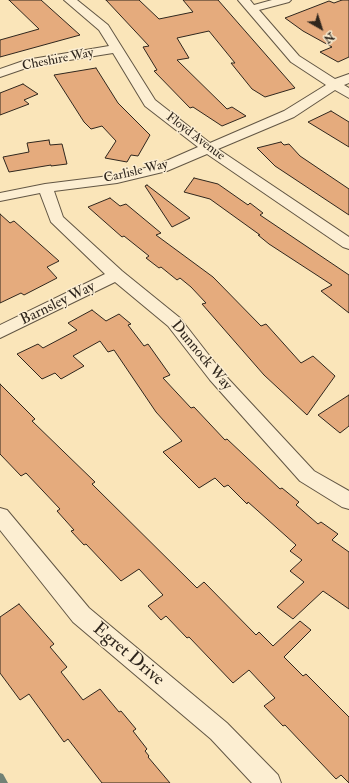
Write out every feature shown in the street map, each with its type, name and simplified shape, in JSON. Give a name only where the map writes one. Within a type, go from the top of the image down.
[{"type":"street","name":"Floyd Avenue","points":[[70,0],[104,28],[150,103],[209,149],[349,244]]},
{"type":"street","points":[[247,4],[285,0]]},
{"type":"street","points":[[247,4],[294,59],[349,94]]},
{"type":"street","name":"Cheshire Way","points":[[0,73],[30,63],[116,49]]},
{"type":"street","name":"Carlisle Way","points":[[0,197],[45,188],[117,178],[154,170],[209,149],[289,114],[334,85],[349,78]]},
{"type":"street","name":"Dunnock Way","points":[[45,188],[56,219],[116,275],[174,322],[216,376],[307,476],[349,501]]},
{"type":"street","name":"Barnsley Way","points":[[0,332],[116,275]]},
{"type":"street","name":"Egret Drive","points":[[0,516],[81,615],[219,732],[269,783]]},
{"type":"building","points":[[9,0],[41,0],[80,35],[0,57],[0,40],[39,29]]},
{"type":"building","points":[[106,0],[139,0],[159,19],[193,12],[183,0],[218,0],[295,88],[265,97],[252,89],[231,63],[235,63],[209,31],[177,38],[189,58],[177,60],[227,109],[232,107],[246,116],[222,126],[193,107],[190,108],[154,71],[157,70],[143,47],[149,46]]},
{"type":"building","points":[[342,0],[349,0],[349,57],[338,62],[320,52],[332,47],[303,31],[285,18],[329,1],[334,3]]},
{"type":"building","points":[[96,68],[118,103],[150,135],[138,156],[131,155],[127,162],[105,158],[116,141],[102,126],[91,129],[84,122],[54,75]]},
{"type":"building","points":[[23,84],[38,94],[24,100],[29,104],[0,115],[0,93]]},
{"type":"building","points":[[331,111],[349,122],[349,147],[308,122]]},
{"type":"building","points":[[49,140],[50,145],[62,144],[67,164],[9,172],[3,157],[29,152],[27,143]]},
{"type":"building","points":[[281,142],[284,145],[289,144],[300,156],[349,189],[349,215],[275,166],[257,148]]},
{"type":"building","points":[[194,178],[218,184],[248,205],[250,203],[263,213],[260,215],[349,275],[349,313],[321,291],[332,285],[269,244],[258,235],[260,235],[210,199],[184,192]]},
{"type":"building","points":[[147,185],[190,218],[172,227],[145,186]]},
{"type":"building","points":[[110,198],[120,206],[126,204],[161,233],[156,235],[213,277],[261,326],[266,324],[301,363],[313,356],[335,376],[307,415],[264,375],[202,304],[206,303],[191,287],[180,278],[177,280],[161,267],[159,268],[146,258],[149,256],[124,236],[122,237],[88,207]]},
{"type":"building","points":[[0,214],[10,223],[14,221],[59,261],[47,267],[57,278],[24,295],[21,293],[0,303]]},
{"type":"building","points":[[92,310],[106,321],[119,314],[131,324],[128,325],[144,346],[148,344],[170,375],[163,378],[191,408],[194,407],[225,440],[227,439],[280,489],[282,488],[299,502],[296,505],[318,524],[321,522],[338,534],[332,540],[349,552],[349,609],[323,591],[293,619],[277,607],[304,582],[290,571],[302,560],[290,551],[296,545],[248,502],[247,504],[228,485],[224,487],[215,478],[199,488],[163,452],[182,441],[156,412],[114,350],[108,352],[100,341],[73,356],[84,366],[61,379],[55,373],[42,379],[17,354],[38,344],[43,348],[77,330],[68,323]]},
{"type":"building","points":[[0,384],[35,419],[32,421],[95,482],[92,484],[197,588],[204,582],[256,635],[259,632],[273,646],[300,621],[311,630],[284,657],[303,676],[306,674],[349,717],[349,783],[341,775],[336,779],[285,725],[283,726],[264,706],[275,698],[249,670],[233,683],[189,637],[187,638],[166,616],[161,620],[148,606],[163,595],[139,569],[121,581],[86,544],[84,545],[71,531],[74,530],[57,511],[60,509],[26,473],[21,476],[0,454]]},
{"type":"building","points":[[349,395],[349,426],[340,433],[318,415]]},
{"type":"building","points":[[19,604],[54,644],[50,647],[67,667],[61,672],[83,700],[100,689],[119,712],[121,711],[136,729],[133,731],[147,749],[145,751],[149,756],[148,757],[170,783],[102,783],[68,739],[64,742],[29,694],[20,700],[0,673],[0,617]]},
{"type":"waterway","points":[[0,777],[4,783]]}]
